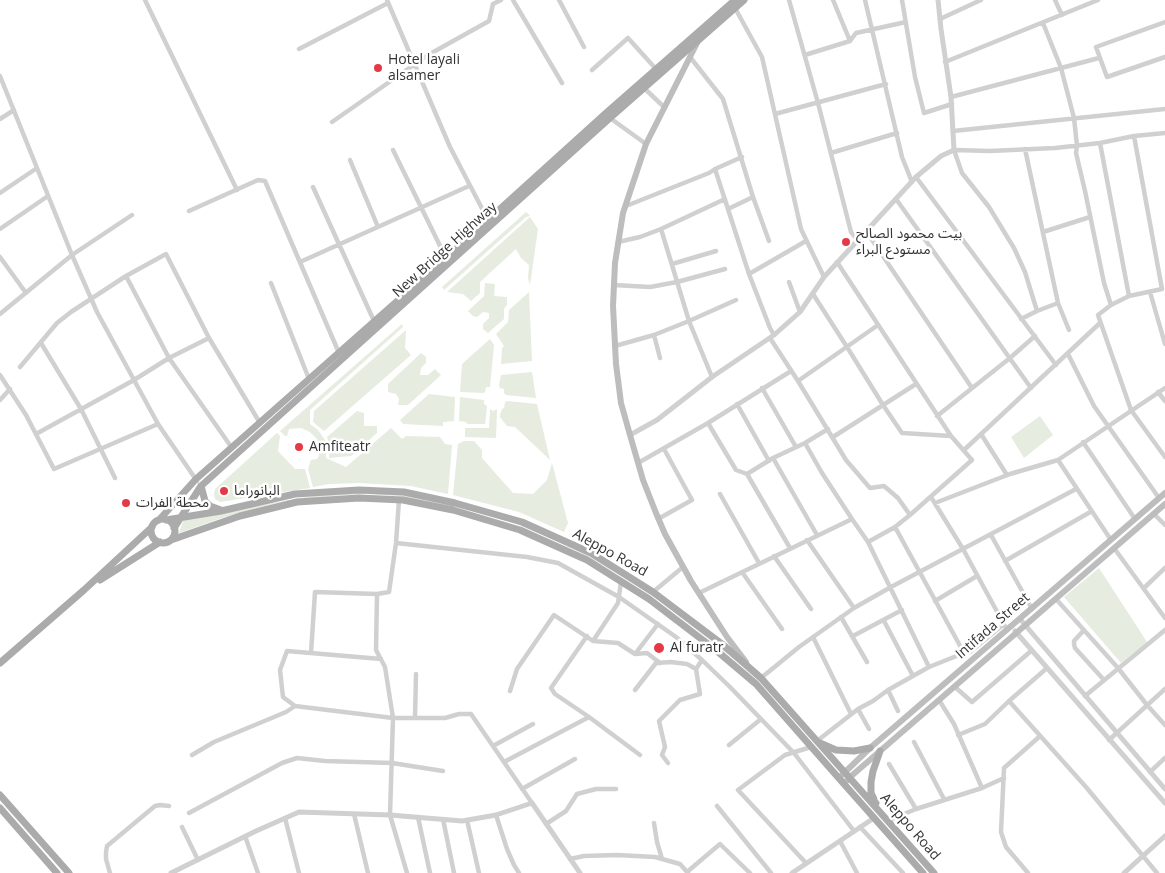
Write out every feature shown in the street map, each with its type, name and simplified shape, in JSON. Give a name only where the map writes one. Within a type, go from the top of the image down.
[{"type":"main road","name":"New Bridge Highway","points":[[163,520],[232,448],[309,379],[656,69],[735,4],[744,0]]},
{"type":"main road","name":"New Bridge Highway","points":[[174,528],[198,483],[697,42],[735,4]]},
{"type":"main road","points":[[697,42],[646,144],[626,206],[615,263],[613,306],[616,364],[621,403],[638,463],[658,519],[699,593],[727,637],[752,669]]},
{"type":"main road","points":[[198,483],[205,501],[210,506],[221,510]]},
{"type":"main road","name":"Aleppo Road","points":[[163,520],[295,494],[359,490],[404,492],[455,502],[522,522],[591,553],[653,592],[752,669],[814,744],[838,778],[923,873]]},
{"type":"main road","name":"Intifada Street","points":[[844,784],[847,775],[870,748],[1007,627],[1032,609],[1162,496]]},
{"type":"main road","name":"Aleppo Road","points":[[171,540],[240,516],[297,502],[359,498],[399,500],[453,510],[520,530],[587,560],[649,598],[717,651],[756,684],[847,775],[934,873]]},
{"type":"main road","name":"Intifada Street","points":[[838,778],[847,775],[880,751],[1165,504]]},
{"type":"main road","points":[[0,664],[84,590],[152,527],[156,521],[171,522],[174,534],[171,540],[166,543],[160,542],[154,538],[151,531],[152,527]]},
{"type":"main road","points":[[84,590],[160,542]]},
{"type":"main road","points":[[814,744],[836,750],[854,751],[870,748]]},
{"type":"main road","points":[[880,751],[873,771],[871,793],[881,812]]},
{"type":"main road","points":[[0,795],[69,873]]},
{"type":"main road","points":[[0,808],[57,873]]},
{"type":"street","points":[[145,0],[237,190]]},
{"type":"street","points":[[332,122],[428,55],[489,21],[493,4],[501,0]]},
{"type":"street","points":[[513,0],[562,83]]},
{"type":"street","points":[[559,0],[584,47]]},
{"type":"street","points":[[789,0],[851,232],[857,240]]},
{"type":"street","points":[[833,0],[850,41]]},
{"type":"street","points":[[865,0],[902,157],[914,179],[1056,365]]},
{"type":"street","points":[[902,0],[915,77],[924,113],[952,104]]},
{"type":"street","points":[[938,0],[952,104],[954,150],[962,173],[989,207],[1014,248],[1025,272],[1038,311]]},
{"type":"street","points":[[940,19],[981,0]]},
{"type":"street","points":[[1055,0],[1062,15]]},
{"type":"street","points":[[945,62],[1098,0]]},
{"type":"street","points":[[299,49],[388,1],[450,147],[488,220]]},
{"type":"street","points":[[735,4],[762,57],[800,229],[824,277]]},
{"type":"street","points":[[805,55],[850,41],[856,33],[906,22]]},
{"type":"street","points":[[1165,22],[1096,47],[1107,77],[1165,57]]},
{"type":"street","points":[[1043,23],[1060,68],[1074,118],[1076,153],[1104,283],[1111,305]]},
{"type":"street","points":[[592,70],[628,38],[656,69]]},
{"type":"street","points":[[690,57],[723,99],[769,241]]},
{"type":"street","points":[[951,98],[1100,58]]},
{"type":"street","points":[[0,76],[97,312],[158,424],[198,483]]},
{"type":"street","points":[[775,114],[886,84]]},
{"type":"street","points":[[644,88],[664,107]]},
{"type":"street","points":[[953,131],[1165,109]]},
{"type":"street","points":[[0,119],[14,110]]},
{"type":"street","points":[[610,118],[646,144]]},
{"type":"street","points":[[830,153],[897,133]]},
{"type":"street","points":[[630,435],[657,420],[712,377],[772,337],[800,312],[824,277],[837,262],[914,179],[941,156],[954,150],[990,151],[1077,146],[1134,136],[1165,133]]},
{"type":"street","points":[[1134,136],[1162,289],[1130,296],[1111,305],[1098,315],[1131,410],[1165,457]]},
{"type":"street","points":[[1100,143],[1130,296]]},
{"type":"street","points":[[1025,149],[1058,303],[1069,330]]},
{"type":"street","points":[[394,150],[446,258]]},
{"type":"street","points":[[626,206],[709,173],[742,157]]},
{"type":"street","points":[[350,160],[378,227]]},
{"type":"street","points":[[0,193],[37,168]]},
{"type":"street","points":[[715,169],[749,274],[772,337],[791,371],[846,460],[870,488],[884,486],[898,498],[910,515]]},
{"type":"street","points":[[189,210],[258,180],[265,181],[339,353]]},
{"type":"street","points":[[300,262],[469,186]]},
{"type":"street","points":[[313,187],[374,321]]},
{"type":"street","points":[[0,230],[48,196]]},
{"type":"street","points":[[728,209],[754,196]]},
{"type":"street","points":[[618,242],[640,237],[661,229],[725,199]]},
{"type":"street","points":[[896,199],[1031,388]]},
{"type":"street","points":[[0,314],[72,255],[132,215]]},
{"type":"street","points":[[1043,232],[1090,217]]},
{"type":"street","points":[[661,229],[689,321],[712,377]]},
{"type":"street","points":[[866,231],[972,388]]},
{"type":"street","points":[[749,274],[806,241]]},
{"type":"street","points":[[672,264],[716,251]]},
{"type":"street","points":[[20,367],[57,323],[71,312],[126,276],[166,254],[209,338],[260,423]]},
{"type":"street","points":[[0,257],[26,293]]},
{"type":"street","points":[[837,262],[951,436],[972,460],[895,527],[868,542]]},
{"type":"street","points":[[614,285],[650,287],[725,269]]},
{"type":"street","points":[[126,276],[169,358],[232,448]]},
{"type":"street","points":[[789,282],[800,312]]},
{"type":"street","points":[[271,283],[309,379]]},
{"type":"street","points":[[1150,292],[1165,344]]},
{"type":"street","points":[[813,294],[902,433],[951,436]]},
{"type":"street","points":[[615,346],[689,321],[736,300]]},
{"type":"street","points":[[1022,319],[1058,303]]},
{"type":"street","points":[[964,450],[1100,323]]},
{"type":"street","points":[[798,381],[878,324]]},
{"type":"street","points":[[654,334],[660,358]]},
{"type":"street","points":[[938,416],[1035,336]]},
{"type":"street","points":[[36,434],[134,380],[169,358],[209,338]]},
{"type":"street","points":[[41,342],[81,409],[115,478]]},
{"type":"street","points":[[1068,354],[1094,406],[1162,496]]},
{"type":"street","points":[[638,463],[708,423],[791,371]]},
{"type":"street","points":[[0,375],[26,415],[54,469],[158,424]]},
{"type":"street","points":[[833,437],[916,384]]},
{"type":"street","points":[[762,388],[796,447]]},
{"type":"street","points":[[935,503],[1007,475],[1058,460],[1165,388]]},
{"type":"street","points":[[0,400],[10,389]]},
{"type":"street","points":[[1158,392],[1165,401]]},
{"type":"street","points":[[737,404],[817,535]]},
{"type":"street","points":[[708,423],[736,470],[747,474],[790,548]]},
{"type":"street","points":[[747,474],[828,429]]},
{"type":"street","points":[[981,434],[1007,475]]},
{"type":"street","points":[[1083,442],[1135,519]]},
{"type":"street","points":[[805,443],[822,473],[868,542],[929,667]]},
{"type":"street","points":[[658,519],[692,500],[664,449]]},
{"type":"street","points":[[1058,460],[1111,540]]},
{"type":"street","points":[[761,678],[799,646],[814,638],[854,608],[1076,489]]},
{"type":"street","points":[[720,494],[759,564]]},
{"type":"street","points":[[931,497],[964,549],[977,576],[1007,627],[1016,633],[1165,803]]},
{"type":"street","points":[[311,653],[316,592],[377,594],[389,592],[396,543],[399,500]]},
{"type":"street","points":[[1006,562],[1092,512]]},
{"type":"street","points":[[1154,514],[1165,525]]},
{"type":"street","points":[[699,593],[852,519]]},
{"type":"street","points":[[895,527],[964,653]]},
{"type":"street","points":[[991,535],[1032,609]]},
{"type":"street","points":[[807,540],[854,608]]},
{"type":"street","points":[[396,543],[527,557],[558,563],[619,597],[676,637],[702,660],[794,753],[854,831]]},
{"type":"street","points":[[1114,548],[1165,618]]},
{"type":"street","points":[[774,556],[811,609]]},
{"type":"street","points":[[653,592],[683,567]]},
{"type":"street","points":[[1144,588],[1165,568]]},
{"type":"street","points":[[742,572],[782,629]]},
{"type":"street","points":[[934,601],[977,576]]},
{"type":"street","points":[[593,641],[618,603],[621,582]]},
{"type":"street","points":[[377,594],[376,650],[385,667],[393,718],[390,815],[407,873]]},
{"type":"street","points":[[1056,598],[1165,725]]},
{"type":"street","points":[[852,636],[902,610]]},
{"type":"street","points":[[510,691],[517,669],[554,615],[593,641],[618,643],[635,654],[647,653],[660,663]]},
{"type":"street","points":[[841,617],[867,662]]},
{"type":"street","points":[[1020,619],[1165,789]]},
{"type":"street","points":[[884,621],[913,676]]},
{"type":"street","points":[[635,654],[658,624]]},
{"type":"street","points":[[806,863],[738,790],[785,755],[814,744],[851,714],[888,690],[929,667],[970,652],[1007,627]]},
{"type":"street","points":[[1084,630],[1074,641],[1075,648],[1104,680]]},
{"type":"street","points":[[1085,696],[1165,630]]},
{"type":"street","points":[[587,636],[551,688],[555,694],[640,754]]},
{"type":"street","points":[[814,638],[851,714]]},
{"type":"street","points":[[954,687],[972,702],[1031,650]]},
{"type":"street","points":[[381,659],[287,651],[280,670],[283,697],[296,706],[393,718],[445,718],[459,714],[471,714],[580,873]]},
{"type":"street","points":[[668,763],[662,754],[665,747],[660,721],[680,700],[700,694],[696,670],[702,660]]},
{"type":"street","points":[[635,690],[656,663],[687,664],[696,670]]},
{"type":"street","points":[[958,735],[985,724],[1047,668]]},
{"type":"street","points":[[415,718],[416,674]]},
{"type":"street","points":[[1109,740],[1165,689]]},
{"type":"street","points":[[888,690],[898,711]]},
{"type":"street","points":[[940,700],[954,724],[982,788]]},
{"type":"street","points":[[1009,701],[1086,787],[1158,873]]},
{"type":"street","points":[[192,755],[214,742],[296,706]]},
{"type":"street","points":[[858,709],[869,729]]},
{"type":"street","points":[[504,762],[588,717]]},
{"type":"street","points":[[730,745],[760,719]]},
{"type":"street","points":[[493,746],[533,724]]},
{"type":"street","points":[[1028,873],[1006,847],[1002,832],[1004,768],[1039,736]]},
{"type":"street","points":[[914,742],[944,799]]},
{"type":"street","points":[[189,813],[282,763],[297,758],[325,761],[392,763],[443,771]]},
{"type":"street","points":[[1150,772],[1165,758]]},
{"type":"street","points":[[522,788],[574,759]]},
{"type":"street","points":[[889,764],[916,809]]},
{"type":"street","points":[[889,822],[916,809],[982,788],[1004,778]]},
{"type":"street","points":[[546,824],[566,810],[577,794],[596,789],[616,789]]},
{"type":"street","points":[[171,873],[245,836],[299,812],[390,815],[462,821],[496,816],[532,803]]},
{"type":"street","points":[[110,873],[106,859],[108,846],[155,806],[169,806]]},
{"type":"street","points":[[717,806],[771,873]]},
{"type":"street","points":[[354,814],[368,873]]},
{"type":"street","points":[[496,816],[507,849],[519,873]]},
{"type":"street","points":[[285,818],[299,873]]},
{"type":"street","points":[[418,818],[430,873]]},
{"type":"street","points":[[792,873],[874,818]]},
{"type":"street","points":[[443,819],[454,873]]},
{"type":"street","points":[[467,820],[479,873]]},
{"type":"street","points":[[654,823],[662,859]]},
{"type":"street","points":[[860,826],[903,873]]},
{"type":"street","points":[[182,827],[198,860]]},
{"type":"street","points":[[245,836],[258,873]]},
{"type":"street","points":[[1124,873],[1165,836]]},
{"type":"street","points":[[840,840],[857,873]]},
{"type":"street","points":[[570,859],[584,856],[617,855],[655,857],[680,864],[687,872],[720,844],[750,873]]},
{"type":"shaded area","points":[[526,212],[530,216],[526,217],[444,290],[442,287]]},
{"type":"shaded area","points":[[530,217],[538,229],[530,285],[528,278],[529,265],[521,258],[516,249],[480,282],[480,293],[471,301],[463,294],[447,292]]},
{"type":"shaded area","points":[[485,283],[495,284],[494,296],[507,297],[504,319],[488,333],[483,329],[483,324],[489,318],[489,313],[483,312],[477,317],[468,311],[484,296]]},
{"type":"shaded area","points":[[529,292],[532,361],[501,364],[502,348],[504,346],[496,334],[508,322],[509,310]]},
{"type":"shaded area","points":[[402,324],[403,327],[310,410],[310,424],[318,430],[325,440],[326,458],[346,467],[391,428],[402,439],[406,436],[440,437],[445,444],[452,445],[448,494],[411,486],[359,483],[329,484],[313,487],[308,469],[311,460],[317,459],[319,456],[317,439],[310,432],[301,428],[289,429],[287,436],[280,431]]},
{"type":"shaded area","points":[[406,330],[405,348],[411,355],[324,431],[313,422],[314,411]]},
{"type":"shaded area","points":[[490,339],[494,345],[490,387],[486,387],[483,393],[460,392],[462,364]]},
{"type":"shaded area","points":[[421,353],[426,357],[426,363],[421,368],[420,375],[428,375],[435,369],[441,375],[408,405],[398,405],[399,399],[396,394],[388,392],[388,384]]},
{"type":"shaded area","points":[[532,372],[536,398],[506,395],[504,389],[500,388],[501,375]]},
{"type":"shaded area","points":[[429,394],[455,397],[454,421],[443,422],[443,426],[403,424],[400,420]]},
{"type":"shaded area","points":[[460,397],[484,400],[484,404],[487,406],[485,424],[467,424],[466,422],[459,421]]},
{"type":"shaded area","points":[[507,401],[537,404],[550,460],[515,427],[507,426],[500,417]]},
{"type":"shaded area","points":[[490,409],[493,411],[497,409],[496,438],[465,437],[465,428],[489,428]]},
{"type":"shaded area","points":[[357,411],[364,413],[364,426],[377,426],[377,433],[351,456],[329,458],[330,446],[327,437]]},
{"type":"shaded area","points":[[1040,416],[1053,435],[1024,458],[1011,437]]},
{"type":"shaded area","points":[[277,433],[280,436],[278,451],[295,469],[305,469],[310,488],[220,502],[215,499],[215,489]]},
{"type":"shaded area","points":[[464,441],[474,441],[482,450],[482,458],[513,493],[533,494],[547,480],[552,463],[568,523],[564,532],[519,512],[453,495],[458,444]]},
{"type":"shaded area","points":[[372,493],[397,494],[454,505],[514,522],[566,544],[613,569],[663,602],[750,670],[839,769],[748,670],[662,603],[622,576],[579,552],[551,538],[513,523],[471,511],[419,500],[367,494],[280,502],[222,518],[179,533],[184,519],[306,497]]},
{"type":"shaded area","points":[[1099,568],[1147,642],[1121,663],[1064,597]]},
{"type":"place","name":"Hotel layali alsamer","points":[[378,68]]},
{"type":"place","name":"بيت محمود الصالح مستودع البراء","points":[[846,242]]},
{"type":"place","name":"Amfiteatr","points":[[299,447]]},
{"type":"place","name":"البانوراما","points":[[224,491]]},
{"type":"place","name":"محطة الفرات","points":[[126,503]]},
{"type":"place","name":"Al furatr","points":[[659,648]]}]
